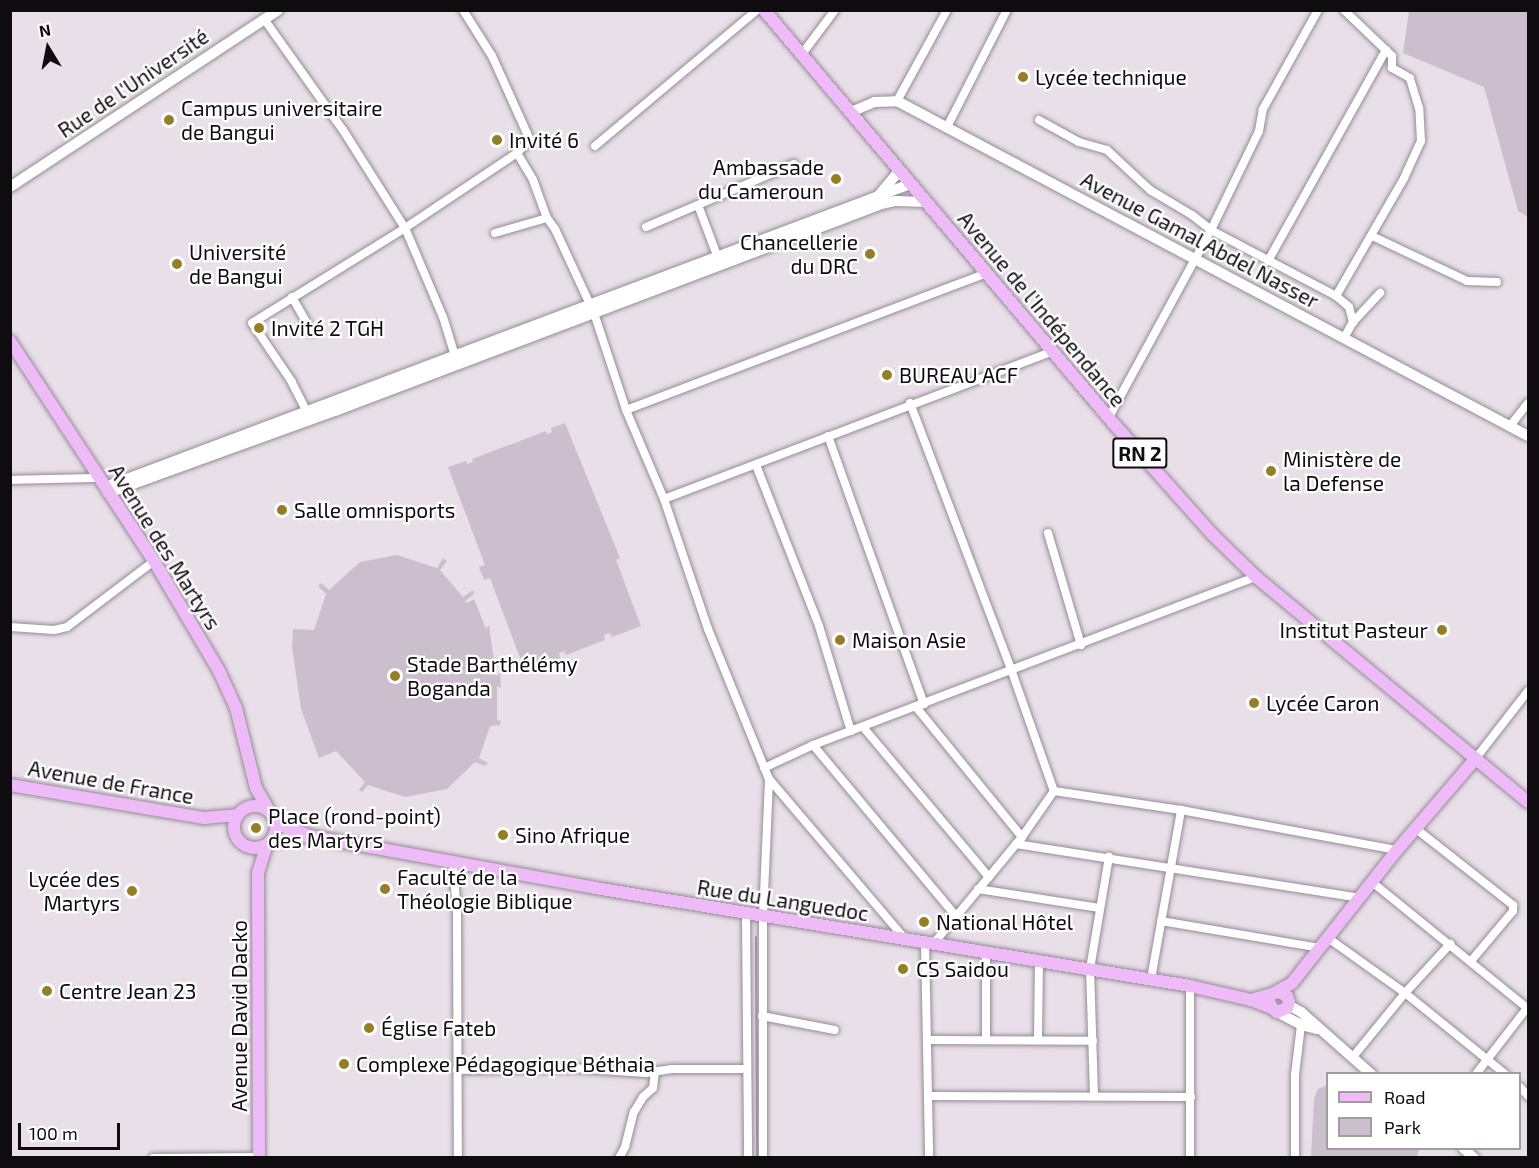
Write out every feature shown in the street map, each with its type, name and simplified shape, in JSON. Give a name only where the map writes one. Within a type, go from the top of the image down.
[{"type":"main road","name":"Avenue de l'Indépendance","points":[[764,10],[1108,417],[1213,535],[1256,577],[1528,802]]},
{"type":"main road","name":"Avenue des Martyrs","points":[[10,341],[154,561],[219,670],[236,708],[256,788],[268,809]]},
{"type":"main road","points":[[1281,1006],[1292,983],[1397,849],[1476,758]]},
{"type":"main road","name":"Avenue de France","points":[[10,785],[204,818],[235,833]]},
{"type":"main road","points":[[242,812],[261,806],[268,809],[277,824],[269,843],[256,848],[246,846],[235,833],[234,824],[256,788]]},
{"type":"main road","name":"Avenue de France","points":[[204,818],[242,812]]},
{"type":"main road","name":"Rue du Languedoc","points":[[277,824],[310,836],[746,915],[986,951],[1190,986],[1251,999]]},
{"type":"main road","name":"Rue du Languedoc","points":[[269,843],[310,836]]},
{"type":"main road","name":"Avenue David Dacko","points":[[259,1157],[258,873],[269,843]]},
{"type":"main road","name":"Avenue David Dacko","points":[[246,846],[258,873]]},
{"type":"main road","points":[[1251,999],[1275,993],[1292,983]]},
{"type":"main road","points":[[1275,993],[1269,1002],[1281,1006]]},
{"type":"main road","points":[[1251,999],[1281,1006]]},
{"type":"street","name":"Rue de l'Université","points":[[10,187],[278,10]]},
{"type":"street","points":[[308,415],[292,382],[252,322],[405,228],[529,144],[530,136],[492,56],[463,10]]},
{"type":"street","points":[[595,146],[757,10]]},
{"type":"street","points":[[802,54],[836,10]]},
{"type":"street","points":[[851,112],[874,102],[897,101],[947,10]]},
{"type":"street","points":[[947,127],[1007,10]]},
{"type":"street","points":[[1108,417],[1211,230],[1259,131],[1263,109],[1318,10]]},
{"type":"street","points":[[1336,296],[1372,236],[1414,159],[1421,141],[1419,108],[1410,78],[1392,68],[1392,56],[1344,10]]},
{"type":"street","points":[[266,16],[405,228],[443,317],[456,359]]},
{"type":"street","points":[[1268,261],[1386,50]]},
{"type":"street","name":"Avenue Gamal Abdel Nasser","points":[[897,101],[1528,436]]},
{"type":"street","points":[[1039,120],[1078,142],[1107,150],[1150,190],[1192,215],[1211,230],[1336,296],[1350,307],[1353,322]]},
{"type":"street","points":[[517,153],[533,180],[547,218],[592,308],[626,410],[664,499],[708,628],[769,779],[905,939]]},
{"type":"street","points":[[646,227],[794,164]]},
{"type":"street","points":[[877,197],[900,171]]},
{"type":"street","points":[[10,480],[104,486],[308,415],[592,308],[910,184]]},
{"type":"street","points":[[718,259],[882,204],[908,201],[926,202]]},
{"type":"street","points":[[698,205],[718,259]]},
{"type":"street","points":[[495,233],[547,218]]},
{"type":"street","points":[[1372,236],[1467,281],[1497,282]]},
{"type":"street","points":[[626,410],[987,273]]},
{"type":"street","points":[[1344,338],[1353,322],[1380,292]]},
{"type":"street","points":[[292,297],[312,332]]},
{"type":"street","points":[[664,499],[910,403],[1053,351]]},
{"type":"street","points":[[910,403],[1012,672],[1054,791]]},
{"type":"street","points":[[1510,426],[1528,403]]},
{"type":"street","points":[[828,436],[920,706],[1018,840],[1360,898]]},
{"type":"street","points":[[756,465],[819,626],[851,731]]},
{"type":"street","points":[[1048,533],[1081,645]]},
{"type":"street","points":[[10,627],[54,630],[67,627],[154,561]]},
{"type":"street","points":[[764,768],[851,731],[1012,672],[1256,577]]},
{"type":"street","points":[[1476,758],[1528,691]]},
{"type":"street","points":[[864,727],[989,877]]},
{"type":"street","points":[[813,746],[956,916]]},
{"type":"street","points":[[763,1158],[763,917],[769,779]]},
{"type":"street","points":[[1054,791],[1181,810],[1397,849]]},
{"type":"street","points":[[929,1158],[929,942],[956,916],[989,877],[1054,791]]},
{"type":"street","points":[[1151,979],[1181,810]]},
{"type":"street","points":[[1415,828],[1513,905],[1513,911],[1471,961]]},
{"type":"street","points":[[1094,1095],[1090,969],[1109,857]]},
{"type":"street","points":[[453,862],[457,913],[458,1158]]},
{"type":"street","points":[[1372,882],[1528,1008],[1478,1072]]},
{"type":"street","points":[[978,889],[1100,908]]},
{"type":"street","points":[[746,915],[748,1158]]},
{"type":"street","points":[[1161,921],[1324,943],[1405,993],[1502,1072]]},
{"type":"street","points":[[1352,1058],[1405,993],[1450,944]]},
{"type":"street","points":[[986,951],[986,1040]]},
{"type":"street","points":[[1038,1040],[1039,960]]},
{"type":"street","points":[[1190,986],[1190,1158]]},
{"type":"street","points":[[1281,1006],[1301,1024],[1317,1029]]},
{"type":"street","points":[[1281,1006],[1301,1012],[1317,1029],[1369,1072]]},
{"type":"street","points":[[762,1016],[835,1030]]},
{"type":"street","points":[[1295,1158],[1295,1075],[1301,1024]]},
{"type":"street","points":[[928,1040],[1093,1041]]},
{"type":"street","points":[[458,1070],[747,1069]]},
{"type":"street","points":[[619,1158],[625,1147],[634,1112],[643,1097],[653,1088],[655,1071]]},
{"type":"street","points":[[929,1096],[1191,1097]]},
{"type":"street","points":[[748,1144],[763,1144]]},
{"type":"street","points":[[153,1158],[259,1157]]},
{"type":"green space","points":[[1409,11],[1528,11],[1528,217],[1518,211],[1484,87],[1403,53]]},
{"type":"green space","points":[[565,423],[620,558],[616,560],[641,626],[612,637],[610,633],[604,635],[605,640],[566,655],[564,651],[559,653],[560,658],[525,671],[490,578],[484,580],[479,567],[485,565],[448,467],[466,461],[467,464],[473,462],[472,459],[546,431],[547,434],[552,432],[551,428]]},
{"type":"green space","name":"Stade Barthélémy Boganda","points":[[397,555],[437,568],[443,558],[447,561],[440,570],[463,597],[473,590],[474,594],[465,601],[467,603],[474,599],[486,629],[489,625],[496,676],[500,673],[501,688],[497,686],[497,720],[501,721],[500,725],[490,726],[479,758],[488,763],[485,766],[475,762],[447,789],[405,797],[368,785],[362,792],[359,790],[365,782],[336,751],[319,758],[301,709],[292,647],[293,629],[314,630],[326,594],[318,586],[321,583],[329,590],[360,562]]},
{"type":"green space","points":[[1326,1085],[1326,1150],[1419,1150],[1417,1157],[1311,1157],[1314,1098],[1318,1089]]},
{"type":"waterway","points":[[756,937],[757,1158]]},
{"type":"place","name":"Lycée technique","points":[[1023,77]]},
{"type":"place","name":"Campus universitaire de Bangui","points":[[169,120]]},
{"type":"place","name":"Invité 6","points":[[497,140]]},
{"type":"place","name":"Ambassade du Cameroun","points":[[836,179]]},
{"type":"place","name":"Chancellerie du DRC","points":[[870,254]]},
{"type":"place","name":"Université de Bangui","points":[[177,264]]},
{"type":"place","name":"Invité 2 TGH","points":[[259,328]]},
{"type":"place","name":"BUREAU ACF","points":[[887,375]]},
{"type":"place","name":"Ministère de la Defense","points":[[1271,471]]},
{"type":"place","name":"Salle omnisports","points":[[282,510]]},
{"type":"place","name":"Institut Pasteur","points":[[1442,630]]},
{"type":"place","name":"Maison Asie","points":[[840,640]]},
{"type":"place","name":"Stade Barthélémy Boganda","points":[[395,676]]},
{"type":"place","name":"Lycée Caron","points":[[1254,703]]},
{"type":"place","name":"Place (rond-point) des Martyrs","points":[[256,828]]},
{"type":"place","name":"Sino Afrique","points":[[503,835]]},
{"type":"place","name":"Faculté de la Théologie Biblique","points":[[385,889]]},
{"type":"place","name":"Lycée des Martyrs","points":[[132,891]]},
{"type":"place","name":"National Hôtel","points":[[924,922]]},
{"type":"place","name":"CS Saidou","points":[[903,969]]},
{"type":"place","name":"Centre Jean 23","points":[[47,991]]},
{"type":"place","name":"Église Fateb","points":[[369,1028]]},
{"type":"place","name":"Complexe Pédagogique Béthaia","points":[[344,1064]]}]
